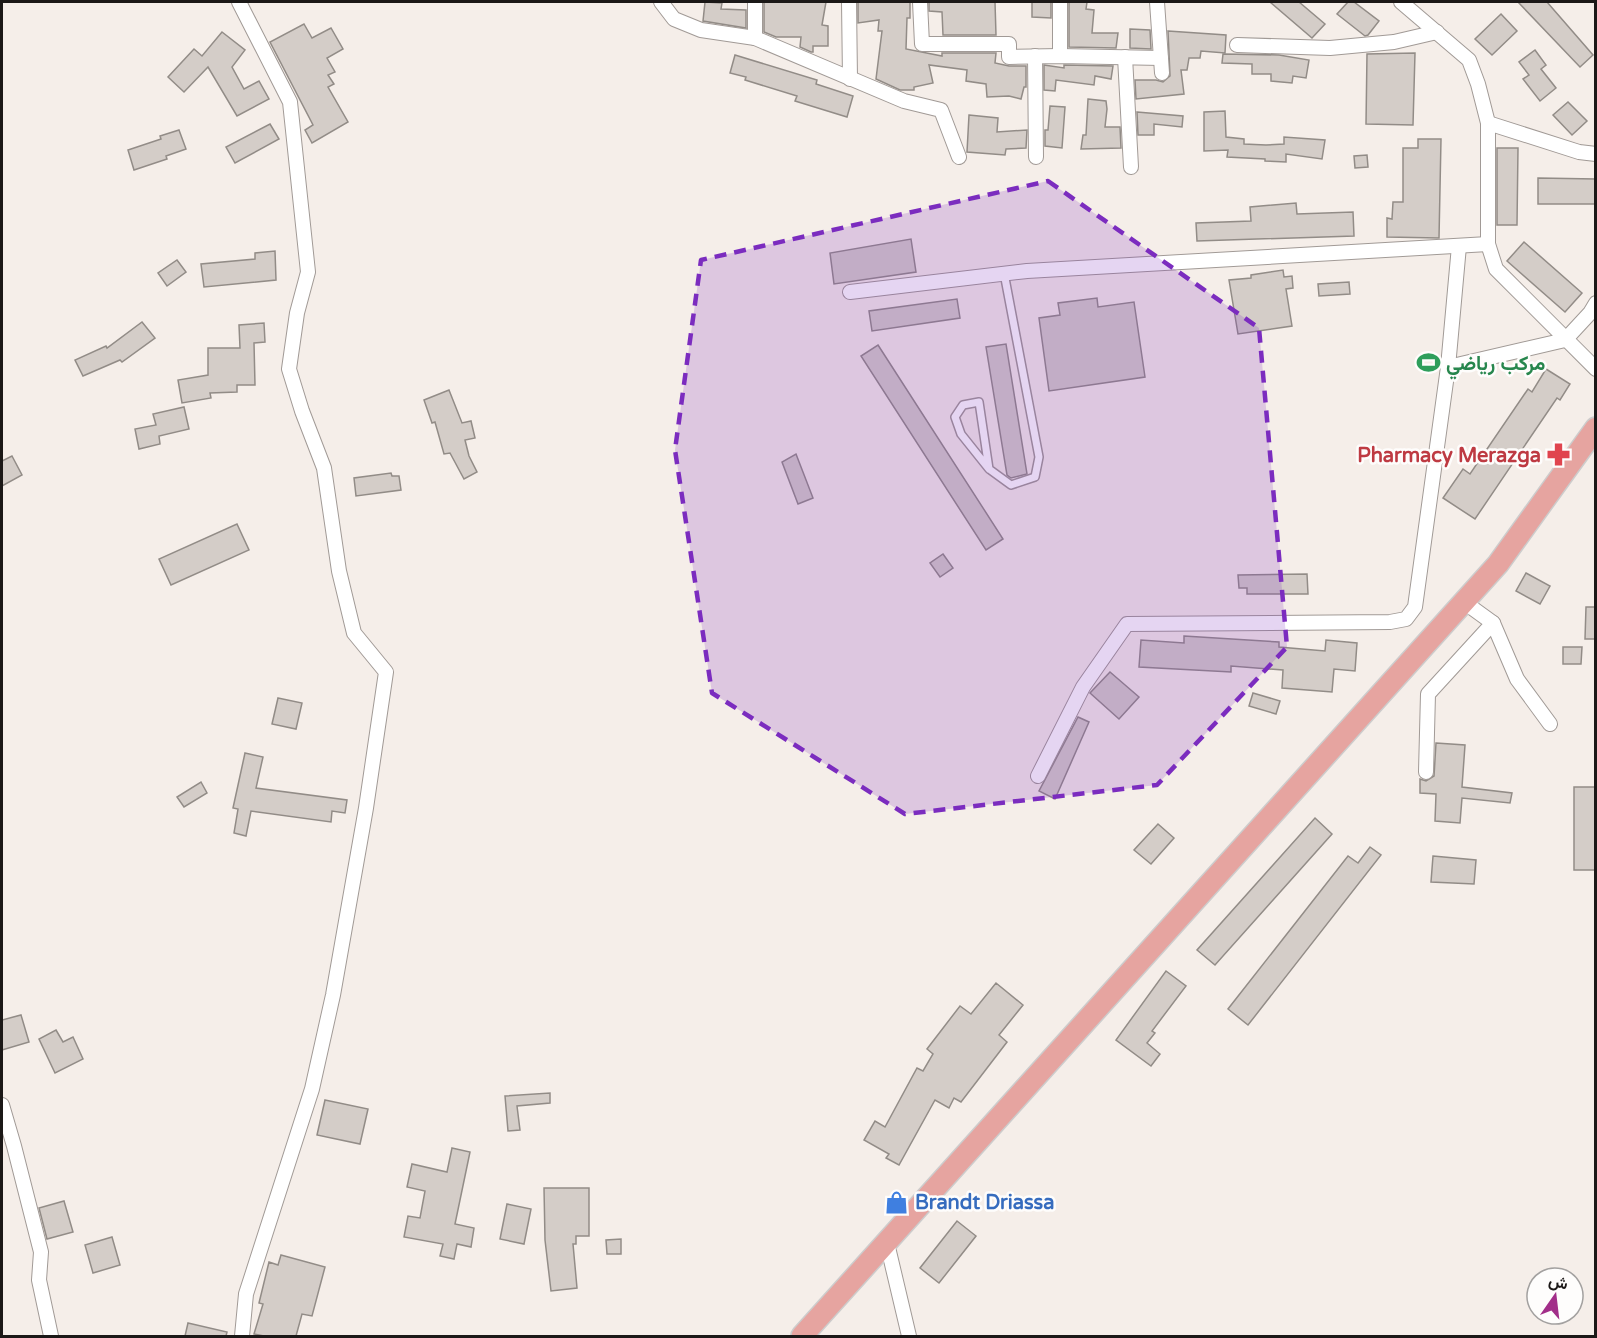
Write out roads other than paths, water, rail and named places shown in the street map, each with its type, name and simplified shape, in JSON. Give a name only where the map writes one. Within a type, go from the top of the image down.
[{"type":"main road","points":[[802,1336],[1498,564],[1596,428]]},
{"type":"street","points":[[239,2],[290,102],[308,272],[297,313],[289,369],[324,468],[339,571],[354,633],[386,672],[366,807],[333,994],[312,1089],[246,1294],[242,1336]]},
{"type":"street","points":[[662,2],[674,19],[701,30],[755,38],[904,101],[941,111],[959,157]]},
{"type":"street","points":[[755,2],[755,38]]},
{"type":"street","points":[[849,2],[850,79]]},
{"type":"street","points":[[920,2],[922,44],[1009,44],[1009,57],[1161,58]]},
{"type":"street","points":[[1060,2],[1060,56]]},
{"type":"street","points":[[1157,2],[1162,74]]},
{"type":"street","points":[[1401,2],[1469,60],[1478,84],[1488,123],[1488,244],[1497,269],[1596,369]]},
{"type":"street","points":[[1237,45],[1330,48],[1394,42],[1437,32]]},
{"type":"street","points":[[1035,56],[1036,157]]},
{"type":"street","points":[[1125,57],[1131,167]]},
{"type":"street","points":[[1488,123],[1579,152],[1596,154]]},
{"type":"street","points":[[850,292],[1004,273],[1488,244]]},
{"type":"street","points":[[1038,776],[1083,687],[1127,624],[1406,620],[1414,608],[1448,367],[1459,246]]},
{"type":"street","points":[[1448,367],[1565,340],[1590,313],[1596,303]]},
{"type":"street","points":[[1464,602],[1493,623],[1518,679],[1550,724]]},
{"type":"street","points":[[1426,772],[1428,694],[1493,623]]},
{"type":"street","points":[[2,1105],[41,1252],[39,1280],[51,1336]]},
{"type":"street","points":[[887,1243],[909,1336]]},
{"type":"lane","points":[[989,469],[979,402],[963,405],[956,417],[961,434],[989,469],[1011,485],[1035,477],[1039,457],[1004,273]]},
{"type":"place","name":"مركب رياضي","points":[[1428,363]]},
{"type":"place","name":"Pharmacy Merazga","points":[[1559,455]]},
{"type":"place","name":"Brandt Driassa","points":[[897,1202]]}]
